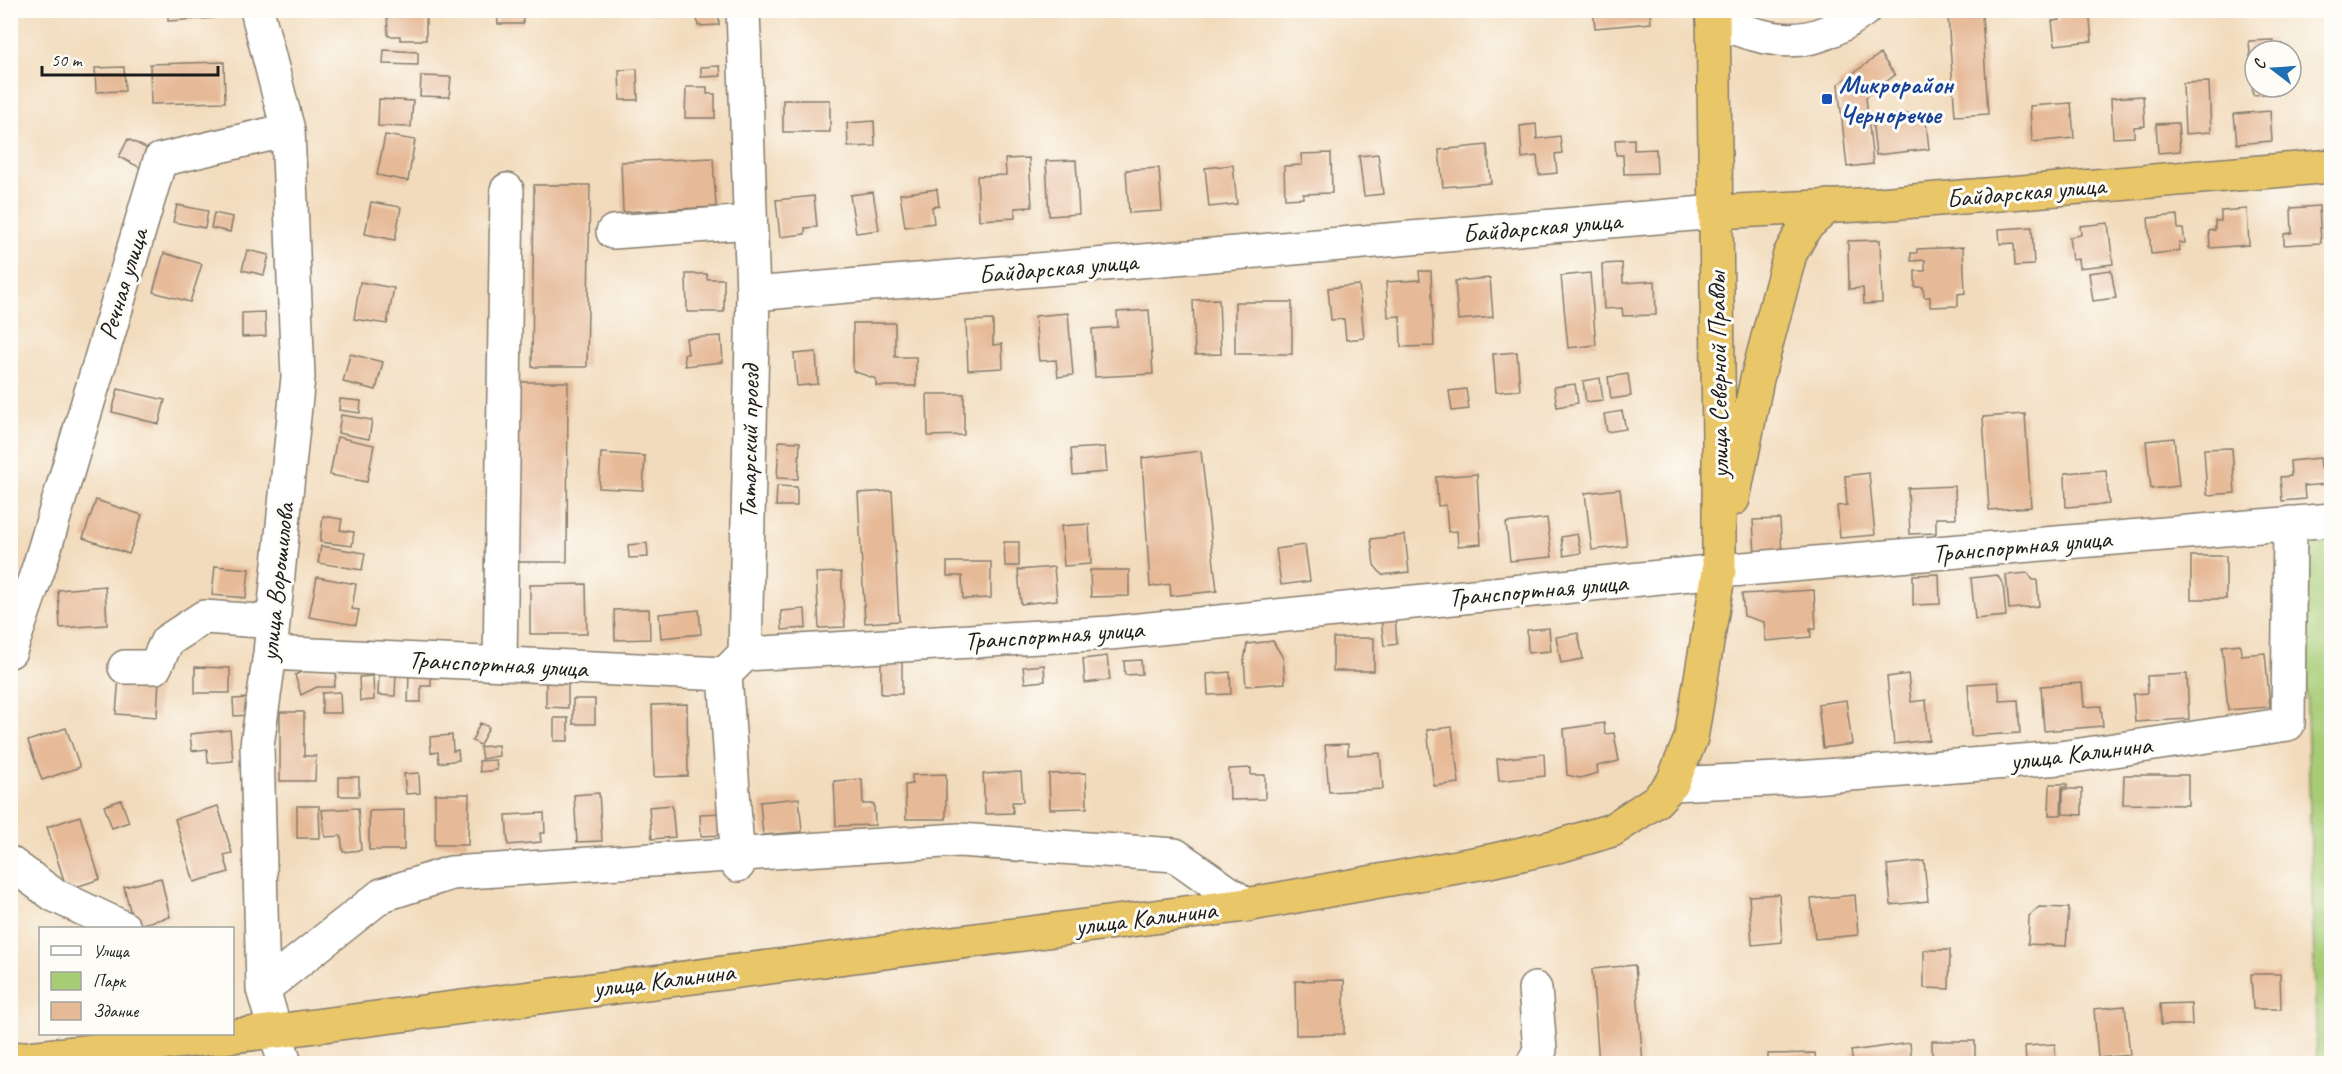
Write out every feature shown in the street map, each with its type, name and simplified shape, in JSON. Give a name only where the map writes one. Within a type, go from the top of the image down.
[{"type":"highway","name":"улица Северной Правды","points":[[1691,738],[1719,571],[1713,15]]},
{"type":"highway","name":"Байдарская улица","points":[[1716,212],[1828,206],[2331,166]]},
{"type":"highway","points":[[1719,571],[1757,379],[1790,254],[1805,227],[1828,206]]},
{"type":"highway","name":"улица Калинина","points":[[234,1034],[277,1031],[1246,904],[1490,861],[1562,845],[1612,830],[1656,801],[1672,784],[1691,738]]},
{"type":"highway","name":"улица Калинина","points":[[10,1060],[218,1035]]},
{"type":"street","points":[[257,10],[288,130]]},
{"type":"street","name":"Татарский проезд","points":[[738,859],[735,664],[753,294],[743,10]]},
{"type":"street","points":[[1713,15],[1757,37],[1798,40],[1830,32],[1863,11]]},
{"type":"street","name":"улица Ворошилова","points":[[285,1064],[263,989],[257,745],[272,638],[298,377],[288,130]]},
{"type":"street","name":"Речная улица","points":[[10,651],[40,564],[159,160],[288,130]]},
{"type":"street","points":[[500,664],[507,190]]},
{"type":"street","name":"Байдарская улица","points":[[753,294],[1716,212]]},
{"type":"street","points":[[613,232],[750,222]]},
{"type":"street","name":"Транспортная улица","points":[[125,666],[155,668],[167,641],[204,617],[272,638],[500,664],[735,664],[1110,633],[1719,571],[2331,520]]},
{"type":"street","name":"улица Калинина","points":[[1672,784],[1798,778],[2060,758],[2288,724],[2290,523]]},
{"type":"street","name":"улица Калинина","points":[[263,989],[382,896],[451,873],[738,859],[958,840],[1175,855],[1246,904]]},
{"type":"street","points":[[10,863],[54,895],[122,927]]},
{"type":"street","points":[[1533,1064],[1539,1050],[1535,989]]},
{"type":"green space","points":[[2331,532],[2331,1063],[2317,1063],[2302,534]]},
{"type":"building","points":[[98,10],[119,10],[120,12],[99,15]]},
{"type":"building","points":[[168,10],[213,10],[214,18],[168,21]]},
{"type":"building","points":[[387,10],[426,10],[426,40],[400,40],[400,36],[388,36]]},
{"type":"building","points":[[497,10],[523,10],[523,24],[498,24]]},
{"type":"building","points":[[652,10],[667,10],[667,13],[652,15]]},
{"type":"building","points":[[1593,10],[1650,10],[1651,23],[1595,28]]},
{"type":"building","points":[[2059,10],[2089,10],[2092,41],[2055,45],[2052,21],[2060,20]]},
{"type":"building","points":[[719,14],[719,25],[698,26],[697,15]]},
{"type":"building","points":[[1982,15],[1988,114],[1955,116],[1948,17]]},
{"type":"building","points":[[384,50],[418,52],[418,65],[383,64]]},
{"type":"building","points":[[1880,54],[1895,75],[1866,97],[1873,164],[1847,167],[1838,84]]},
{"type":"building","points":[[224,62],[225,102],[151,104],[150,64]]},
{"type":"building","points":[[720,66],[721,76],[701,77],[701,67]]},
{"type":"building","points":[[124,67],[125,91],[96,92],[95,68]]},
{"type":"building","points":[[637,69],[638,100],[620,100],[619,70]]},
{"type":"building","points":[[421,76],[451,77],[449,97],[420,96]]},
{"type":"building","points":[[2209,82],[2211,132],[2185,134],[2183,83]]},
{"type":"building","points":[[686,87],[707,87],[707,94],[715,94],[715,118],[685,118]]},
{"type":"building","points":[[2143,96],[2145,126],[2134,127],[2134,137],[2113,138],[2111,98]]},
{"type":"building","points":[[379,99],[413,101],[411,127],[378,126]]},
{"type":"building","points":[[783,100],[830,100],[830,132],[783,132]]},
{"type":"building","points":[[2071,103],[2074,138],[2032,142],[2030,106]]},
{"type":"building","points":[[2270,111],[2272,141],[2237,144],[2234,114]]},
{"type":"building","points":[[1925,112],[1929,149],[1876,155],[1872,118]]},
{"type":"building","points":[[874,121],[875,146],[848,147],[847,123]]},
{"type":"building","points":[[2178,123],[2180,151],[2158,153],[2156,124]]},
{"type":"building","points":[[1536,124],[1537,139],[1560,136],[1562,153],[1555,154],[1557,173],[1539,175],[1537,156],[1522,158],[1520,126]]},
{"type":"building","points":[[385,135],[415,140],[408,181],[377,175]]},
{"type":"building","points":[[128,139],[152,151],[143,169],[119,157]]},
{"type":"building","points":[[1634,139],[1634,150],[1656,149],[1657,173],[1624,174],[1623,155],[1616,155],[1615,140]]},
{"type":"building","points":[[1487,145],[1491,183],[1443,187],[1439,150]]},
{"type":"building","points":[[1331,153],[1332,193],[1303,194],[1303,198],[1285,199],[1284,166],[1302,165],[1301,154]]},
{"type":"building","points":[[1378,154],[1383,194],[1364,196],[1359,156]]},
{"type":"building","points":[[713,158],[716,207],[623,212],[621,162]]},
{"type":"building","points":[[1029,158],[1032,207],[1015,208],[1015,218],[979,220],[977,176],[1006,175],[1005,159]]},
{"type":"building","points":[[1076,160],[1079,214],[1049,216],[1046,161]]},
{"type":"building","points":[[1233,165],[1237,204],[1209,207],[1205,168]]},
{"type":"building","points":[[1159,168],[1162,211],[1129,213],[1126,170]]},
{"type":"building","points":[[534,185],[590,185],[587,367],[532,367]]},
{"type":"building","points":[[937,189],[939,206],[932,207],[934,223],[905,227],[900,194]]},
{"type":"building","points":[[873,192],[879,230],[856,233],[850,195]]},
{"type":"building","points":[[814,196],[817,227],[805,228],[805,234],[780,237],[776,200]]},
{"type":"building","points":[[371,202],[401,207],[395,240],[365,234]]},
{"type":"building","points":[[177,205],[208,211],[205,228],[173,222]]},
{"type":"building","points":[[2319,206],[2321,243],[2284,245],[2284,234],[2292,233],[2291,208]]},
{"type":"building","points":[[2247,209],[2249,245],[2210,248],[2209,231],[2215,230],[2215,221],[2221,221],[2221,211]]},
{"type":"building","points":[[214,213],[233,217],[230,232],[211,228]]},
{"type":"building","points":[[2177,215],[2178,229],[2183,229],[2185,243],[2179,243],[2180,251],[2151,254],[2148,218]]},
{"type":"building","points":[[2108,223],[2113,264],[2079,268],[2078,259],[2072,260],[2069,237],[2081,235],[2080,226]]},
{"type":"building","points":[[2032,227],[2034,265],[2015,266],[2014,243],[2000,244],[1999,229]]},
{"type":"building","points":[[1880,240],[1882,303],[1864,304],[1863,288],[1849,289],[1848,241]]},
{"type":"building","points":[[1963,247],[1965,293],[1958,294],[1958,306],[1930,307],[1930,297],[1924,297],[1923,287],[1915,287],[1915,271],[1925,271],[1925,260],[1911,261],[1911,253],[1917,253],[1917,249]]},
{"type":"building","points":[[247,250],[269,255],[264,275],[242,270]]},
{"type":"building","points":[[164,253],[202,264],[190,302],[153,292]]},
{"type":"building","points":[[1622,263],[1623,283],[1655,281],[1656,315],[1623,316],[1622,308],[1604,309],[1602,264]]},
{"type":"building","points":[[2111,270],[2116,298],[2093,301],[2089,273]]},
{"type":"building","points":[[1419,271],[1431,271],[1434,346],[1401,347],[1400,316],[1388,317],[1386,282],[1420,280]]},
{"type":"building","points":[[1590,273],[1596,345],[1568,348],[1561,276]]},
{"type":"building","points":[[686,274],[707,274],[707,279],[724,279],[724,312],[687,312]]},
{"type":"building","points":[[1490,278],[1493,317],[1458,320],[1455,281]]},
{"type":"building","points":[[360,282],[394,288],[387,324],[354,319]]},
{"type":"building","points":[[1359,285],[1364,338],[1346,340],[1344,319],[1331,320],[1328,288]]},
{"type":"building","points":[[1219,299],[1221,354],[1195,355],[1193,300]]},
{"type":"building","points":[[1235,302],[1292,302],[1292,354],[1235,354]]},
{"type":"building","points":[[1149,310],[1153,374],[1095,377],[1092,329],[1118,327],[1117,312]]},
{"type":"building","points":[[265,312],[266,336],[242,337],[242,313]]},
{"type":"building","points":[[1068,313],[1073,375],[1058,377],[1056,360],[1039,361],[1035,316]]},
{"type":"building","points":[[993,320],[993,345],[1002,344],[1003,368],[968,370],[966,321]]},
{"type":"building","points":[[853,323],[895,323],[895,357],[916,357],[916,386],[876,386],[876,379],[853,371]]},
{"type":"building","points":[[721,336],[723,362],[685,366],[684,354],[688,354],[686,338]]},
{"type":"building","points":[[816,352],[818,384],[797,386],[794,354]]},
{"type":"building","points":[[1517,352],[1520,390],[1496,392],[1493,354]]},
{"type":"building","points":[[350,354],[383,362],[376,390],[343,382]]},
{"type":"building","points":[[1628,374],[1631,396],[1611,399],[1608,377]]},
{"type":"building","points":[[1600,378],[1603,400],[1586,402],[1583,381]]},
{"type":"building","points":[[516,382],[568,382],[567,562],[514,562]]},
{"type":"building","points":[[1575,384],[1578,403],[1557,407],[1554,387]]},
{"type":"building","points":[[118,389],[165,400],[159,424],[112,412]]},
{"type":"building","points":[[1466,389],[1469,409],[1452,411],[1449,391]]},
{"type":"building","points":[[927,394],[964,394],[964,435],[928,436]]},
{"type":"building","points":[[340,399],[361,401],[360,413],[339,410]]},
{"type":"building","points":[[1622,411],[1626,429],[1607,432],[1604,414]]},
{"type":"building","points":[[2025,414],[2031,507],[1989,510],[1983,417]]},
{"type":"building","points":[[341,415],[372,420],[369,439],[338,433]]},
{"type":"building","points":[[337,437],[374,445],[367,482],[330,475]]},
{"type":"building","points":[[2174,438],[2179,486],[2151,489],[2146,441]]},
{"type":"building","points":[[779,441],[800,442],[798,479],[777,478]]},
{"type":"building","points":[[1105,447],[1107,472],[1073,475],[1071,449]]},
{"type":"building","points":[[2232,448],[2235,493],[2207,495],[2204,449]]},
{"type":"building","points":[[1201,451],[1217,591],[1171,596],[1170,584],[1150,587],[1142,458]]},
{"type":"building","points":[[601,453],[645,456],[643,490],[599,488]]},
{"type":"building","points":[[2320,458],[2321,468],[2332,467],[2332,488],[2326,488],[2326,484],[2304,486],[2305,499],[2282,501],[2280,477],[2291,476],[2290,461]]},
{"type":"building","points":[[2106,470],[2109,504],[2066,507],[2065,473]]},
{"type":"building","points":[[1869,473],[1875,535],[1840,538],[1837,506],[1847,505],[1845,476]]},
{"type":"building","points":[[1477,474],[1481,544],[1458,546],[1457,531],[1448,532],[1446,505],[1438,506],[1436,477]]},
{"type":"building","points":[[777,486],[797,487],[797,506],[776,506]]},
{"type":"building","points":[[1955,486],[1956,518],[1936,518],[1936,533],[1910,534],[1908,488]]},
{"type":"building","points":[[1620,489],[1627,546],[1592,550],[1585,493]]},
{"type":"building","points":[[892,491],[899,621],[865,623],[858,493]]},
{"type":"building","points":[[96,500],[142,515],[129,554],[83,538]]},
{"type":"building","points":[[323,516],[342,519],[340,530],[354,532],[352,546],[320,542]]},
{"type":"building","points":[[1547,518],[1552,557],[1510,561],[1506,523]]},
{"type":"building","points":[[1780,519],[1782,554],[1755,556],[1753,520]]},
{"type":"building","points":[[1089,524],[1091,564],[1064,566],[1061,526]]},
{"type":"building","points":[[1577,534],[1581,553],[1564,556],[1561,537]]},
{"type":"building","points":[[1405,535],[1409,572],[1382,575],[1374,565],[1371,539]]},
{"type":"building","points":[[1004,542],[1019,542],[1019,566],[1005,566]]},
{"type":"building","points":[[647,543],[648,557],[629,558],[628,545]]},
{"type":"building","points":[[1305,545],[1310,581],[1281,585],[1276,549]]},
{"type":"building","points":[[321,546],[365,553],[362,570],[318,563]]},
{"type":"building","points":[[2191,556],[2226,556],[2226,599],[2191,599]]},
{"type":"building","points":[[947,562],[991,562],[991,598],[963,599],[962,576],[947,576]]},
{"type":"building","points":[[215,566],[249,569],[246,598],[212,595]]},
{"type":"building","points":[[1054,567],[1057,600],[1021,604],[1018,570]]},
{"type":"building","points":[[1090,570],[1129,570],[1129,596],[1091,597]]},
{"type":"building","points":[[841,572],[845,627],[819,628],[816,573]]},
{"type":"building","points":[[2028,573],[2033,580],[2037,580],[2039,606],[2009,609],[2006,575]]},
{"type":"building","points":[[1939,574],[1940,604],[1913,605],[1913,575]]},
{"type":"building","points":[[1997,575],[2003,584],[2006,616],[1975,619],[1971,578]]},
{"type":"building","points":[[317,577],[356,584],[352,609],[359,610],[356,625],[309,617]]},
{"type":"building","points":[[586,584],[587,634],[530,634],[530,585]]},
{"type":"building","points":[[105,586],[107,625],[60,628],[58,590]]},
{"type":"building","points":[[1814,590],[1816,629],[1810,629],[1811,637],[1766,641],[1764,622],[1744,616],[1742,594]]},
{"type":"building","points":[[649,609],[650,639],[615,640],[614,610]]},
{"type":"building","points":[[805,609],[806,628],[782,630],[781,611]]},
{"type":"building","points":[[699,610],[701,634],[661,638],[659,614]]},
{"type":"building","points":[[1395,617],[1397,644],[1384,646],[1381,618]]},
{"type":"building","points":[[1549,628],[1551,651],[1528,653],[1527,630]]},
{"type":"building","points":[[1578,633],[1583,659],[1561,663],[1556,637]]},
{"type":"building","points":[[1333,638],[1374,638],[1374,671],[1333,671]]},
{"type":"building","points":[[1273,641],[1283,658],[1285,683],[1246,686],[1244,661],[1247,644]]},
{"type":"building","points":[[2240,644],[2241,655],[2265,653],[2270,707],[2228,710],[2222,646]]},
{"type":"building","points":[[1107,656],[1110,680],[1085,683],[1083,659]]},
{"type":"building","points":[[1141,660],[1142,674],[1125,675],[1124,661]]},
{"type":"building","points":[[881,662],[902,662],[902,694],[881,694]]},
{"type":"building","points":[[1044,665],[1045,681],[1025,683],[1023,667]]},
{"type":"building","points":[[195,667],[230,668],[230,693],[195,693]]},
{"type":"building","points":[[305,670],[337,670],[334,687],[317,687],[301,695],[295,675]]},
{"type":"building","points":[[1230,672],[1231,694],[1208,695],[1207,674]]},
{"type":"building","points":[[379,673],[396,674],[395,696],[378,695]]},
{"type":"building","points":[[409,674],[431,674],[431,686],[421,686],[421,702],[408,702]]},
{"type":"building","points":[[1908,674],[1911,702],[1926,700],[1929,740],[1894,744],[1887,677]]},
{"type":"building","points":[[2187,674],[2189,719],[2135,722],[2133,694],[2148,693],[2147,676]]},
{"type":"building","points":[[119,676],[159,678],[157,717],[116,714]]},
{"type":"building","points":[[373,676],[374,700],[360,701],[359,677]]},
{"type":"building","points":[[1998,682],[2000,701],[2018,700],[2020,733],[1971,736],[1968,684]]},
{"type":"building","points":[[546,683],[568,684],[568,708],[546,707]]},
{"type":"building","points":[[2082,683],[2084,707],[2101,706],[2103,726],[2044,731],[2041,686]]},
{"type":"building","points":[[340,692],[341,713],[322,713],[322,693]]},
{"type":"building","points":[[249,698],[250,715],[234,716],[233,699]]},
{"type":"building","points":[[573,699],[595,699],[595,724],[573,724]]},
{"type":"building","points":[[1846,700],[1852,744],[1823,748],[1818,704]]},
{"type":"building","points":[[687,704],[688,776],[654,777],[652,705]]},
{"type":"building","points":[[280,712],[304,712],[304,756],[316,756],[315,781],[280,781]]},
{"type":"building","points":[[554,718],[568,718],[568,741],[554,741]]},
{"type":"building","points":[[480,723],[489,727],[480,745],[472,741]]},
{"type":"building","points":[[1604,723],[1605,734],[1614,733],[1619,761],[1597,766],[1598,773],[1580,778],[1567,775],[1564,729]]},
{"type":"building","points":[[1452,727],[1459,783],[1434,786],[1427,730]]},
{"type":"building","points":[[66,728],[80,767],[42,780],[28,741]]},
{"type":"building","points":[[230,730],[233,761],[208,763],[207,749],[192,751],[190,734]]},
{"type":"building","points":[[452,735],[453,751],[458,750],[459,760],[439,763],[438,752],[431,753],[430,737]]},
{"type":"building","points":[[1348,744],[1348,755],[1380,753],[1383,789],[1329,792],[1325,745]]},
{"type":"building","points":[[498,745],[499,756],[482,759],[480,747]]},
{"type":"building","points":[[1544,754],[1545,776],[1499,781],[1497,759]]},
{"type":"building","points":[[496,760],[497,770],[480,772],[479,761]]},
{"type":"building","points":[[1251,768],[1251,775],[1265,775],[1265,799],[1230,800],[1229,769]]},
{"type":"building","points":[[1021,772],[1023,802],[1012,802],[1013,813],[985,814],[983,774]]},
{"type":"building","points":[[419,773],[420,793],[406,794],[404,774]]},
{"type":"building","points":[[1086,773],[1087,808],[1050,809],[1049,774]]},
{"type":"building","points":[[946,774],[946,819],[906,819],[905,785],[912,784],[912,775]]},
{"type":"building","points":[[2124,775],[2188,775],[2188,805],[2123,804]]},
{"type":"building","points":[[339,777],[359,777],[359,796],[339,796]]},
{"type":"building","points":[[862,779],[863,804],[874,804],[875,825],[836,826],[834,781]]},
{"type":"building","points":[[2050,784],[2067,784],[2067,787],[2062,787],[2061,815],[2049,815]]},
{"type":"building","points":[[2063,789],[2082,789],[2082,815],[2063,814]]},
{"type":"building","points":[[599,793],[602,841],[577,842],[574,795]]},
{"type":"building","points":[[435,794],[469,794],[468,845],[435,845]]},
{"type":"building","points":[[799,798],[802,832],[763,835],[760,802]]},
{"type":"building","points":[[121,800],[129,822],[112,828],[104,806]]},
{"type":"building","points":[[672,805],[675,837],[652,839],[649,807]]},
{"type":"building","points":[[218,806],[232,853],[224,855],[229,872],[194,882],[175,819]]},
{"type":"building","points":[[297,806],[319,806],[320,838],[297,838]]},
{"type":"building","points":[[358,808],[361,850],[343,852],[341,836],[325,837],[322,810]]},
{"type":"building","points":[[404,810],[404,850],[369,850],[369,811]]},
{"type":"building","points":[[544,813],[545,833],[540,833],[541,842],[508,845],[506,815]]},
{"type":"building","points":[[722,813],[723,835],[701,836],[700,814]]},
{"type":"building","points":[[80,816],[100,879],[67,890],[47,827]]},
{"type":"building","points":[[1924,861],[1928,901],[1891,905],[1887,865]]},
{"type":"building","points":[[161,878],[170,917],[134,926],[124,887]]},
{"type":"building","points":[[1779,894],[1782,942],[1752,945],[1749,896]]},
{"type":"building","points":[[1855,895],[1858,935],[1815,939],[1811,899]]},
{"type":"building","points":[[2039,907],[2069,908],[2066,946],[2028,944],[2029,916]]},
{"type":"building","points":[[1924,950],[1950,950],[1949,989],[1924,988]]},
{"type":"building","points":[[1635,965],[1643,1064],[1599,1064],[1592,969]]},
{"type":"building","points":[[2251,974],[2280,974],[2281,1009],[2253,1009]]},
{"type":"building","points":[[1344,980],[1344,1034],[1296,1035],[1295,981]]},
{"type":"building","points":[[2191,1003],[2192,1025],[2161,1025],[2160,1004]]},
{"type":"building","points":[[2125,1006],[2130,1055],[2098,1058],[2094,1009]]},
{"type":"building","points":[[1932,1041],[1975,1041],[1975,1064],[1932,1064]]},
{"type":"building","points":[[1910,1043],[1912,1064],[1853,1064],[1851,1051]]},
{"type":"building","points":[[2055,1044],[2056,1064],[2026,1064],[2025,1046]]},
{"type":"building","points":[[1815,1053],[1816,1064],[1768,1064],[1768,1054]]},
{"type":"building","points":[[1270,1061],[1270,1064],[1249,1064],[1249,1062]]},
{"type":"place","name":"Микрорайон Черноречье","points":[[1827,99]]}]
